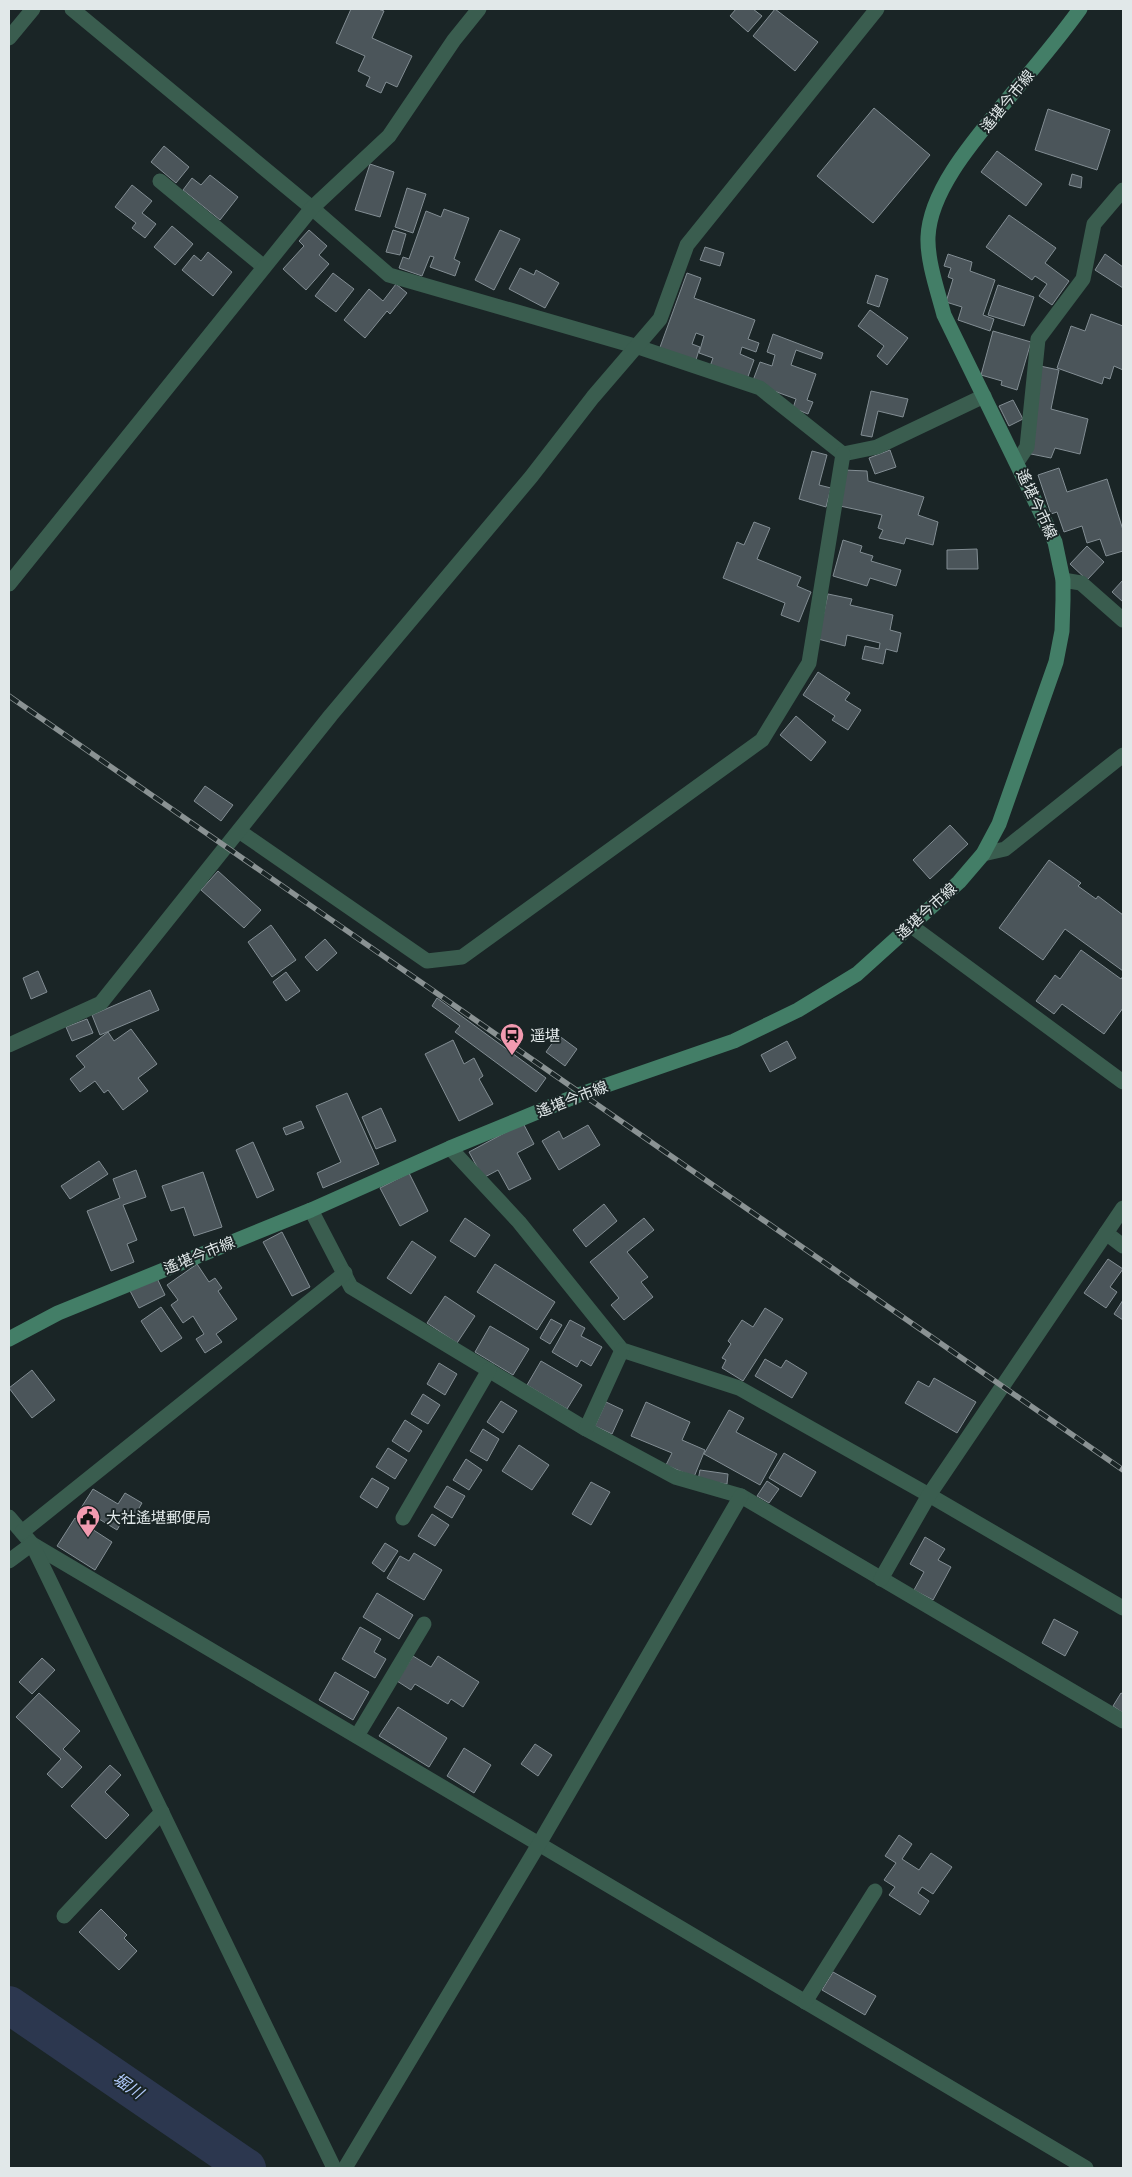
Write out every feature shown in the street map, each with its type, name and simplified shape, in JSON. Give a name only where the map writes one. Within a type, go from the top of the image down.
[{"type":"main road","name":"遙堪今市線","points":[[9,1339],[58,1313],[311,1210],[450,1148],[581,1094],[734,1041],[774,1022],[798,1010],[856,974],[959,882],[983,854],[999,824],[1056,662],[1062,631],[1063,580],[1055,542],[944,315],[933,275],[928,238],[935,206],[949,179],[977,138],[1080,9]]},
{"type":"street","points":[[9,38],[32,9]]},
{"type":"street","points":[[72,9],[312,208],[389,275],[638,347],[760,388],[843,454]]},
{"type":"street","points":[[9,584],[312,208],[389,136],[454,40],[479,9]]},
{"type":"street","points":[[9,1046],[101,1003],[331,715],[531,477],[593,397],[638,347],[660,319],[687,245],[878,9]]},
{"type":"street","points":[[160,181],[264,267]]},
{"type":"street","points":[[1017,462],[1027,447],[1038,339],[1083,279],[1094,224],[1123,190]]},
{"type":"street","points":[[843,454],[877,447],[984,396]]},
{"type":"street","points":[[239,831],[427,961],[462,957],[762,740],[810,662],[843,454]]},
{"type":"street","points":[[1063,580],[1081,583],[1123,620]]},
{"type":"street","points":[[983,854],[1005,849],[1123,755]]},
{"type":"street","points":[[910,925],[1123,1082]]},
{"type":"street","points":[[450,1148],[519,1222],[622,1350],[739,1388],[930,1495],[1123,1608]]},
{"type":"street","points":[[881,1578],[930,1495],[1123,1208]]},
{"type":"street","points":[[311,1210],[351,1287],[586,1429],[675,1477],[741,1496],[1123,1721]]},
{"type":"street","points":[[1106,1233],[1123,1246]]},
{"type":"street","points":[[22,1532],[345,1273]]},
{"type":"street","points":[[586,1429],[622,1350]]},
{"type":"street","points":[[403,1518],[489,1370]]},
{"type":"street","points":[[345,2168],[539,1844],[741,1496]]},
{"type":"street","points":[[9,1517],[32,1544],[334,2168]]},
{"type":"street","points":[[9,1561],[32,1544]]},
{"type":"street","points":[[32,1544],[1086,2168]]},
{"type":"street","points":[[357,1736],[424,1624]]},
{"type":"street","points":[[64,1916],[162,1812]]},
{"type":"street","points":[[806,2002],[875,1891]]},
{"type":"building","points":[[351,9],[378,9],[384,11],[372,38],[412,56],[397,87],[386,82],[381,93],[366,86],[370,77],[358,71],[365,56],[336,43]]},
{"type":"building","points":[[736,9],[753,9],[762,16],[748,32],[730,16]]},
{"type":"building","points":[[775,9],[818,42],[795,71],[753,36]]},
{"type":"building","points":[[874,108],[930,155],[873,223],[817,176]]},
{"type":"building","points":[[1048,109],[1110,130],[1097,170],[1035,150]]},
{"type":"building","points":[[164,146],[189,167],[176,183],[151,162]]},
{"type":"building","points":[[997,151],[1042,184],[1026,206],[981,172]]},
{"type":"building","points":[[370,164],[394,172],[380,217],[355,210]]},
{"type":"building","points":[[1072,174],[1082,177],[1081,188],[1069,185]]},
{"type":"building","points":[[210,175],[238,197],[220,220],[183,190],[192,178],[201,185]]},
{"type":"building","points":[[132,185],[152,201],[142,213],[156,224],[145,238],[132,228],[136,223],[115,207]]},
{"type":"building","points":[[407,188],[426,194],[413,233],[395,227]]},
{"type":"building","points":[[444,209],[469,218],[454,259],[460,262],[455,276],[430,267],[434,257],[430,256],[422,276],[399,268],[403,257],[409,259],[426,211],[441,217]]},
{"type":"building","points":[[1009,215],[1056,248],[1045,263],[1069,281],[1052,305],[1039,296],[1047,284],[1035,276],[1032,280],[986,247]]},
{"type":"building","points":[[172,226],[193,244],[175,265],[154,247]]},
{"type":"building","points":[[309,230],[327,246],[319,255],[329,264],[306,290],[283,269],[304,246],[299,241]]},
{"type":"building","points":[[393,230],[406,234],[400,255],[386,252]]},
{"type":"building","points":[[500,230],[520,239],[494,290],[475,280]]},
{"type":"building","points":[[705,247],[724,253],[720,266],[700,260]]},
{"type":"building","points":[[208,252],[232,272],[213,296],[182,270],[194,255],[201,261]]},
{"type":"building","points":[[948,254],[972,262],[970,271],[995,280],[983,315],[994,319],[990,331],[958,320],[962,307],[946,302],[953,279],[948,277],[951,268],[944,266]]},
{"type":"building","points":[[1105,254],[1123,267],[1123,288],[1095,270]]},
{"type":"building","points":[[520,268],[534,275],[536,270],[559,283],[545,308],[509,289]]},
{"type":"building","points":[[333,273],[354,289],[336,312],[315,296]]},
{"type":"building","points":[[687,273],[701,278],[694,298],[755,320],[748,339],[759,343],[756,352],[742,347],[740,354],[754,360],[746,382],[709,369],[713,358],[699,353],[704,336],[696,333],[692,344],[700,347],[695,363],[659,350]]},
{"type":"building","points":[[876,275],[888,279],[879,307],[867,303]]},
{"type":"building","points":[[396,284],[407,293],[390,314],[387,311],[365,338],[344,320],[369,289],[383,301]]},
{"type":"building","points":[[998,285],[1034,297],[1024,326],[988,315]]},
{"type":"building","points":[[870,310],[908,338],[887,365],[877,356],[884,346],[858,326]]},
{"type":"building","points":[[1091,314],[1123,326],[1123,370],[1114,366],[1110,379],[1104,377],[1102,384],[1057,368],[1071,326],[1085,331]]},
{"type":"building","points":[[993,331],[1031,342],[1017,390],[1001,385],[1002,381],[981,375]]},
{"type":"building","points":[[773,334],[823,353],[821,359],[796,350],[791,365],[816,374],[807,400],[813,402],[808,414],[793,408],[796,399],[752,383],[760,362],[772,366],[775,355],[767,352]]},
{"type":"building","points":[[1040,366],[1059,370],[1051,409],[1088,419],[1080,454],[1055,448],[1051,458],[1031,454]]},
{"type":"building","points":[[871,391],[908,399],[903,417],[878,411],[872,437],[861,435]]},
{"type":"building","points":[[1013,400],[1023,419],[1009,426],[999,406]]},
{"type":"building","points":[[890,450],[896,467],[875,474],[869,458]]},
{"type":"building","points":[[812,451],[827,455],[819,485],[831,488],[826,507],[799,499]]},
{"type":"building","points":[[1059,468],[1067,492],[1107,479],[1123,530],[1123,551],[1106,556],[1100,539],[1087,543],[1082,526],[1064,532],[1057,512],[1051,514],[1038,475]]},
{"type":"building","points":[[844,470],[867,471],[868,481],[924,497],[918,515],[938,522],[933,545],[906,538],[904,544],[879,538],[883,530],[878,528],[882,515],[840,506]]},
{"type":"building","points":[[754,522],[770,528],[757,559],[801,577],[797,586],[811,592],[799,622],[781,615],[785,603],[723,578],[737,542],[744,545]]},
{"type":"building","points":[[843,540],[862,546],[860,552],[873,556],[871,561],[901,570],[896,586],[870,578],[867,586],[833,576]]},
{"type":"building","points":[[1087,546],[1104,562],[1087,580],[1070,564]]},
{"type":"building","points":[[977,549],[978,569],[947,569],[947,550]]},
{"type":"building","points":[[1123,580],[1123,602],[1112,592]]},
{"type":"building","points":[[828,594],[852,599],[850,605],[893,615],[890,630],[901,633],[897,652],[886,649],[883,664],[862,659],[865,646],[879,649],[880,643],[847,635],[845,646],[818,639]]},
{"type":"building","points":[[818,672],[850,693],[845,700],[861,710],[848,730],[832,720],[835,716],[803,695]]},
{"type":"building","points":[[796,716],[826,742],[811,761],[780,735]]},
{"type":"building","points":[[205,786],[233,805],[221,821],[194,801]]},
{"type":"building","points":[[950,825],[968,844],[930,879],[913,860]]},
{"type":"building","points":[[1049,860],[1081,883],[1078,886],[1096,899],[1098,896],[1123,915],[1123,971],[1065,929],[1043,960],[999,928]]},
{"type":"building","points":[[218,871],[261,910],[244,928],[201,890]]},
{"type":"building","points":[[271,925],[296,960],[272,977],[248,942]]},
{"type":"building","points":[[325,939],[337,953],[317,971],[305,957]]},
{"type":"building","points":[[1081,950],[1121,979],[1123,976],[1123,1008],[1104,1034],[1062,1004],[1054,1014],[1036,1001],[1055,975],[1060,979]]},
{"type":"building","points":[[38,971],[47,992],[31,999],[23,978]]},
{"type":"building","points":[[286,972],[300,991],[286,1001],[273,982]]},
{"type":"building","points":[[150,990],[159,1010],[100,1035],[92,1015]]},
{"type":"building","points":[[437,998],[546,1078],[536,1092],[455,1032],[460,1026],[432,1006]]},
{"type":"building","points":[[87,1019],[93,1033],[72,1041],[66,1027]]},
{"type":"building","points":[[131,1029],[157,1064],[138,1078],[148,1091],[123,1110],[108,1090],[104,1093],[95,1081],[80,1092],[70,1079],[85,1067],[76,1056],[108,1032],[114,1041]]},
{"type":"building","points":[[558,1035],[577,1049],[565,1066],[546,1052]]},
{"type":"building","points":[[453,1040],[464,1064],[474,1058],[483,1076],[479,1079],[493,1104],[459,1121],[425,1054]]},
{"type":"building","points":[[787,1041],[796,1058],[770,1072],[761,1055]]},
{"type":"building","points":[[347,1093],[379,1164],[323,1188],[317,1173],[341,1162],[316,1106]]},
{"type":"building","points":[[381,1108],[396,1141],[376,1149],[362,1117]]},
{"type":"building","points":[[301,1121],[304,1128],[286,1135],[283,1128]]},
{"type":"building","points":[[523,1123],[534,1144],[517,1153],[531,1179],[509,1190],[498,1170],[483,1178],[469,1152]]},
{"type":"building","points":[[588,1125],[600,1145],[559,1170],[542,1141],[559,1131],[563,1139]]},
{"type":"building","points":[[253,1142],[274,1190],[257,1198],[236,1150]]},
{"type":"building","points":[[99,1161],[108,1174],[70,1199],[61,1186]]},
{"type":"building","points":[[136,1170],[146,1197],[123,1205],[137,1240],[127,1244],[134,1262],[111,1271],[87,1211],[120,1198],[113,1179]]},
{"type":"building","points":[[203,1172],[222,1227],[194,1236],[184,1207],[171,1211],[162,1186]]},
{"type":"building","points":[[409,1173],[428,1211],[400,1226],[380,1188]]},
{"type":"building","points":[[604,1204],[617,1221],[586,1247],[573,1230]]},
{"type":"building","points":[[465,1218],[490,1235],[475,1257],[450,1241]]},
{"type":"building","points":[[644,1218],[654,1230],[627,1252],[648,1277],[641,1282],[653,1297],[624,1320],[611,1305],[619,1298],[590,1262]]},
{"type":"building","points":[[282,1232],[310,1287],[292,1296],[263,1242]]},
{"type":"building","points":[[412,1241],[436,1257],[411,1294],[387,1278]]},
{"type":"building","points":[[1108,1259],[1123,1269],[1110,1287],[1117,1292],[1106,1308],[1084,1293]]},
{"type":"building","points":[[197,1264],[209,1282],[215,1278],[222,1288],[218,1291],[237,1319],[216,1334],[222,1342],[205,1353],[196,1339],[204,1334],[193,1316],[183,1323],[171,1305],[178,1300],[167,1285]]},
{"type":"building","points":[[495,1264],[555,1302],[537,1330],[477,1292]]},
{"type":"building","points":[[156,1276],[165,1295],[139,1308],[129,1289]]},
{"type":"building","points":[[445,1296],[475,1316],[457,1343],[427,1323]]},
{"type":"building","points":[[1123,1300],[1123,1320],[1114,1314]]},
{"type":"building","points":[[161,1307],[182,1338],[161,1352],[141,1321]]},
{"type":"building","points":[[765,1308],[783,1319],[743,1381],[722,1368],[726,1360],[722,1358],[731,1344],[728,1341],[742,1320],[753,1327]]},
{"type":"building","points":[[551,1319],[562,1325],[550,1344],[540,1338]]},
{"type":"building","points":[[570,1320],[585,1328],[581,1336],[602,1347],[591,1366],[581,1360],[577,1367],[552,1352]]},
{"type":"building","points":[[490,1326],[529,1349],[513,1375],[475,1352]]},
{"type":"building","points":[[765,1359],[781,1368],[786,1360],[807,1373],[792,1398],[755,1376]]},
{"type":"building","points":[[541,1361],[582,1385],[567,1409],[527,1385]]},
{"type":"building","points":[[439,1363],[457,1374],[445,1395],[427,1384]]},
{"type":"building","points":[[32,1370],[55,1400],[32,1418],[9,1388]]},
{"type":"building","points":[[934,1378],[976,1402],[957,1433],[905,1403],[918,1381],[929,1387]]},
{"type":"building","points":[[423,1394],[440,1405],[428,1424],[411,1414]]},
{"type":"building","points":[[501,1401],[517,1411],[503,1433],[487,1422]]},
{"type":"building","points":[[606,1402],[623,1410],[612,1434],[595,1426]]},
{"type":"building","points":[[646,1402],[690,1422],[682,1440],[705,1450],[694,1477],[666,1465],[672,1453],[631,1436]]},
{"type":"building","points":[[729,1410],[744,1418],[736,1432],[777,1454],[760,1485],[704,1454]]},
{"type":"building","points":[[405,1420],[422,1431],[409,1452],[392,1441]]},
{"type":"building","points":[[483,1429],[499,1439],[487,1461],[470,1451]]},
{"type":"building","points":[[519,1445],[549,1465],[532,1490],[502,1471]]},
{"type":"building","points":[[388,1448],[407,1460],[395,1479],[376,1467]]},
{"type":"building","points":[[784,1453],[816,1472],[801,1497],[769,1478]]},
{"type":"building","points":[[466,1459],[482,1470],[469,1490],[453,1480]]},
{"type":"building","points":[[700,1470],[728,1474],[727,1484],[698,1480]]},
{"type":"building","points":[[372,1478],[389,1488],[377,1508],[360,1497]]},
{"type":"building","points":[[767,1481],[779,1489],[769,1503],[757,1496]]},
{"type":"building","points":[[591,1482],[610,1492],[591,1525],[572,1514]]},
{"type":"building","points":[[447,1486],[465,1496],[452,1518],[434,1507]]},
{"type":"building","points":[[93,1489],[118,1504],[125,1493],[142,1503],[131,1522],[124,1518],[117,1530],[81,1508]]},
{"type":"building","points":[[432,1514],[449,1525],[435,1546],[418,1536]]},
{"type":"building","points":[[75,1518],[112,1542],[95,1570],[57,1546]]},
{"type":"building","points":[[925,1537],[945,1549],[938,1560],[951,1567],[933,1600],[914,1590],[924,1572],[910,1564]]},
{"type":"building","points":[[385,1543],[398,1551],[384,1572],[372,1563]]},
{"type":"building","points":[[414,1553],[442,1570],[424,1600],[387,1578],[400,1556],[409,1561]]},
{"type":"building","points":[[377,1593],[413,1615],[399,1639],[363,1617]]},
{"type":"building","points":[[1054,1619],[1078,1632],[1065,1656],[1042,1643]]},
{"type":"building","points":[[360,1627],[381,1639],[374,1652],[386,1659],[375,1678],[342,1659]]},
{"type":"building","points":[[413,1656],[431,1667],[438,1656],[479,1682],[463,1707],[451,1699],[448,1704],[415,1684],[411,1690],[397,1681]]},
{"type":"building","points":[[42,1658],[55,1670],[32,1694],[19,1682]]},
{"type":"building","points":[[335,1672],[369,1692],[353,1720],[319,1700]]},
{"type":"building","points":[[39,1693],[80,1731],[63,1749],[82,1767],[62,1788],[47,1774],[61,1759],[16,1717]]},
{"type":"building","points":[[1121,1693],[1123,1694],[1123,1713],[1113,1706]]},
{"type":"building","points":[[398,1707],[447,1738],[429,1767],[379,1736]]},
{"type":"building","points":[[535,1744],[552,1755],[538,1776],[521,1764]]},
{"type":"building","points":[[464,1748],[491,1765],[474,1793],[447,1776]]},
{"type":"building","points":[[110,1765],[121,1775],[105,1792],[129,1815],[106,1839],[71,1806]]},
{"type":"building","points":[[899,1835],[912,1844],[902,1859],[919,1870],[931,1853],[952,1867],[933,1894],[922,1887],[918,1893],[929,1901],[920,1915],[889,1895],[895,1887],[884,1880],[896,1863],[885,1856]]},
{"type":"building","points":[[101,1909],[127,1935],[124,1938],[137,1951],[119,1970],[79,1932]]},
{"type":"building","points":[[833,1972],[876,1996],[865,2015],[822,1990]]},
{"type":"waterway","name":"堀川","points":[[9,2005],[247,2168]]},
{"type":"railway","points":[[9,696],[1123,1470]]},
{"type":"place","name":"遥堪","points":[[512,1056]]},
{"type":"place","name":"大社遙堪郵便局","points":[[88,1538]]}]
